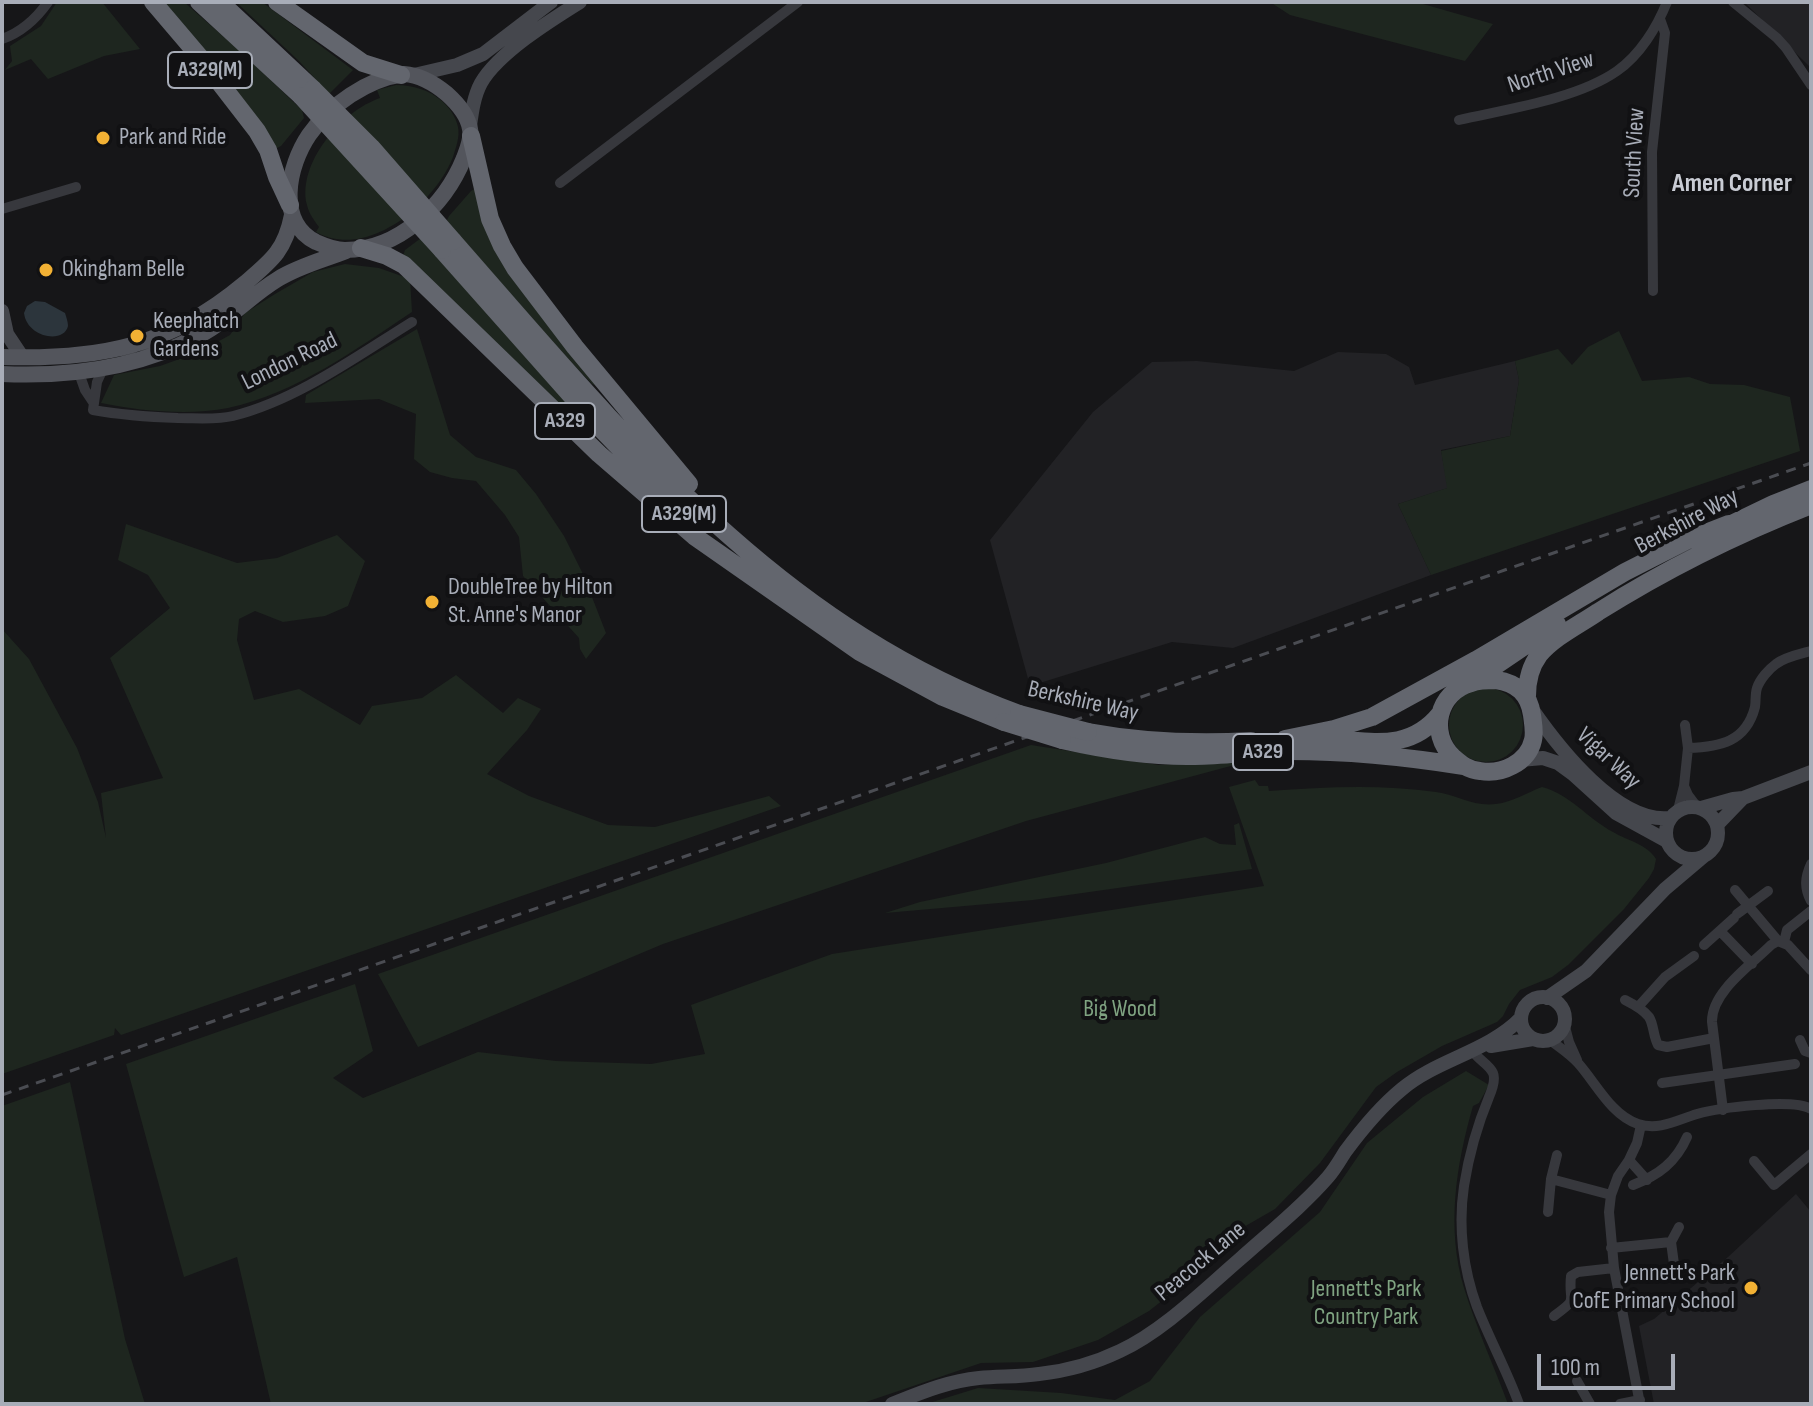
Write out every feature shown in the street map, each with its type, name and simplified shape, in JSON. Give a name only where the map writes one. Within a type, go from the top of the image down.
[{"type":"highway","name":"A329(M)","points":[[153,2],[257,131],[268,150],[291,210]]},
{"type":"highway","name":"A329(M)","points":[[199,2],[307,93]]},
{"type":"highway","name":"A329(M)","points":[[220,2],[649,460],[687,499],[751,555]]},
{"type":"highway","points":[[277,2],[363,63],[408,75]]},
{"type":"highway","name":"A329","points":[[470,131],[490,219],[515,268],[656,447],[751,555]]},
{"type":"highway","name":"A329(M)","points":[[448,245],[600,428],[657,489],[775,592]]},
{"type":"highway","name":"A329","points":[[354,249],[387,256],[404,265],[643,493],[694,536],[775,592]]},
{"type":"highway","name":"Berkshire Way","points":[[1470,683],[1580,609],[1729,524],[1811,489]]},
{"type":"highway","name":"Berkshire Way","points":[[1529,702],[1529,678],[1535,662],[1561,636],[1679,565],[1741,534],[1811,505]]},
{"type":"highway","name":"A329","points":[[1285,739],[1372,717],[1456,672],[1625,572],[1688,540],[1729,524]]},
{"type":"highway","name":"Berkshire Way","points":[[751,555],[815,606],[882,650],[1012,718],[1062,740],[1156,755],[1310,752],[1423,759],[1464,766]]},
{"type":"highway","name":"Berkshire Way","points":[[775,592],[837,638],[943,697],[1012,718],[1126,739],[1180,743],[1285,739],[1400,741],[1421,732],[1440,714]]},
{"type":"highway","points":[[1470,683],[1488,680],[1508,682],[1529,702],[1533,740],[1529,751],[1520,760]]},
{"type":"highway","name":"A329","points":[[1440,714],[1454,693],[1470,683]]},
{"type":"highway","points":[[1440,714],[1438,728],[1443,743],[1464,766]]},
{"type":"highway","name":"A329","points":[[1464,766],[1493,772],[1520,760]]},
{"type":"main road","points":[[2,357],[77,355],[146,342],[180,328],[232,294],[273,258],[285,241],[291,210],[291,181],[306,141],[323,118],[359,91],[381,80],[408,75],[435,85],[464,115],[470,131],[458,171],[447,190],[423,218],[393,237],[300,268],[276,280],[226,320],[199,336],[149,357],[79,373],[2,374]]},
{"type":"main road","points":[[291,210],[296,226],[308,237],[325,246],[354,249]]},
{"type":"main road","points":[[77,355],[79,373]]},
{"type":"street","points":[[2,39],[16,34],[48,2]]},
{"type":"street","points":[[408,75],[457,65],[483,54],[551,2]]},
{"type":"street","points":[[470,131],[475,98],[489,71],[544,24],[580,2]]},
{"type":"street","points":[[560,183],[798,2]]},
{"type":"street","name":"North View","points":[[1459,120],[1572,92],[1606,78],[1637,52],[1660,19],[1667,2]]},
{"type":"street","points":[[1733,2],[1777,38],[1811,85]]},
{"type":"street","name":"South View","points":[[1653,291],[1652,152],[1665,33],[1660,19]]},
{"type":"street","points":[[2,209],[76,187]]},
{"type":"street","points":[[2,311],[7,334],[23,358]]},
{"type":"street","name":"London Road","points":[[93,402],[93,410],[120,415],[232,416],[312,384],[412,322]]},
{"type":"street","points":[[93,402],[103,369]]},
{"type":"street","points":[[79,373],[93,402]]},
{"type":"street","points":[[1688,748],[1721,744],[1738,737],[1749,723],[1757,688],[1765,675],[1779,662],[1811,651]]},
{"type":"street","name":"Vigar Way","points":[[1529,702],[1567,754],[1617,801],[1642,816],[1657,819],[1674,814]]},
{"type":"street","points":[[1665,889],[1672,869],[1667,827],[1684,786],[1688,748],[1685,725]]},
{"type":"street","name":"Vigar Way","points":[[1520,760],[1551,759],[1573,774],[1616,813],[1669,846]]},
{"type":"street","points":[[1699,808],[1743,798],[1811,772]]},
{"type":"street","points":[[1684,786],[1699,808]]},
{"type":"street","points":[[1717,825],[1743,798]]},
{"type":"street","points":[[1547,998],[1586,971],[1665,889],[1712,850],[1717,825],[1710,814],[1688,806],[1674,814]]},
{"type":"street","points":[[1669,846],[1685,858],[1704,856]]},
{"type":"street","points":[[1811,864],[1806,875],[1806,892],[1811,901]]},
{"type":"street","points":[[1735,890],[1781,942],[1811,970]]},
{"type":"street","points":[[1704,945],[1768,891]]},
{"type":"street","points":[[1723,1110],[1712,1012],[1716,1002],[1724,990],[1771,945],[1781,942],[1787,930],[1811,911]]},
{"type":"street","points":[[1720,931],[1752,964]]},
{"type":"street","points":[[1638,1007],[1665,977],[1694,956]]},
{"type":"street","points":[[1578,1062],[1563,1016],[1554,1000],[1547,998],[1529,1002],[1521,1018],[1524,1031],[1533,1039],[1550,1040],[1559,1033],[1563,1016],[1586,971]]},
{"type":"street","points":[[1625,1000],[1650,1018],[1658,1045],[1667,1047],[1714,1038]]},
{"type":"street","name":"Peacock Lane","points":[[892,1404],[947,1384],[978,1378],[1060,1371],[1120,1352],[1139,1341],[1306,1201],[1373,1116],[1405,1087],[1433,1069],[1510,1030],[1521,1018]]},
{"type":"street","name":"Peacock Lane","points":[[1476,1049],[1533,1039]]},
{"type":"street","points":[[1550,1040],[1578,1062],[1612,1105],[1641,1125],[1670,1124],[1700,1113],[1784,1103],[1810,1106]]},
{"type":"street","points":[[1800,1040],[1805,1051],[1811,1053]]},
{"type":"street","points":[[1476,1049],[1475,1055],[1492,1071],[1494,1078],[1476,1127],[1464,1183],[1462,1238],[1470,1285],[1519,1404]]},
{"type":"street","points":[[1662,1083],[1795,1064]]},
{"type":"street","points":[[1620,1404],[1640,1402],[1614,1268],[1609,1212],[1611,1195],[1637,1143],[1641,1125]]},
{"type":"street","points":[[1633,1185],[1668,1166],[1681,1151],[1687,1137]]},
{"type":"street","points":[[1754,1161],[1774,1185],[1811,1154]]},
{"type":"street","points":[[1548,1212],[1557,1155]]},
{"type":"street","points":[[1629,1160],[1647,1180]]},
{"type":"street","points":[[1551,1179],[1611,1195]]},
{"type":"street","points":[[1674,1264],[1671,1242],[1679,1227]]},
{"type":"street","points":[[1611,1248],[1671,1242]]},
{"type":"street","points":[[1554,1316],[1573,1298],[1571,1276],[1578,1272],[1614,1268]]},
{"type":"street","points":[[1577,1381],[1590,1404]]},
{"type":"shaded area","points":[[1744,2],[1811,2],[1811,68]]},
{"type":"shaded area","points":[[35,301],[45,302],[65,313],[68,326],[65,332],[46,336],[32,328],[24,313],[27,306]]},
{"type":"shaded area","points":[[1338,352],[1386,354],[1409,367],[1415,385],[1515,361],[1519,380],[1510,436],[1441,450],[1448,488],[1398,504],[1431,575],[1233,648],[1172,642],[1030,686],[990,540],[1093,412],[1152,362],[1197,361],[1294,371]]},
{"type":"shaded area","name":"Jennett's Park CofE Primary School","points":[[1796,1194],[1811,1212],[1811,1404],[1654,1404],[1639,1326],[1654,1319],[1728,1257]]},
{"type":"green space","points":[[57,2],[102,2],[140,49],[104,56],[48,79],[31,59],[5,70],[12,61],[10,46],[41,26]]},
{"type":"green space","points":[[162,2],[184,2],[302,110],[304,118],[281,146],[273,147]]},
{"type":"green space","points":[[236,2],[262,2],[353,70],[329,94]]},
{"type":"green space","points":[[1270,2],[1416,2],[1493,24],[1465,61],[1290,15]]},
{"type":"green space","points":[[396,85],[415,87],[432,94],[445,103],[454,116],[458,138],[444,175],[415,209],[377,233],[357,239],[336,239],[316,232],[319,227],[308,208],[306,189],[316,156],[351,114],[380,98],[377,90]]},
{"type":"green space","points":[[474,189],[597,386],[571,362],[449,224],[449,216]]},
{"type":"green space","points":[[421,238],[591,432],[403,256],[405,250]]},
{"type":"green space","points":[[345,264],[379,268],[410,279],[412,312],[324,369],[253,401],[228,408],[181,412],[101,403],[114,375],[160,366],[199,352],[230,335],[245,313],[275,294],[313,272]]},
{"type":"green space","points":[[417,329],[450,435],[476,457],[516,470],[564,536],[606,633],[586,659],[580,649],[579,638],[523,576],[519,537],[476,481],[430,472],[414,459],[416,414],[379,399],[305,403],[306,395]]},
{"type":"green space","points":[[1619,331],[1642,381],[1689,377],[1710,384],[1744,385],[1790,397],[1800,451],[1431,575],[1398,504],[1447,488],[1441,451],[1510,436],[1519,380],[1515,361],[1558,349],[1572,365],[1588,347]]},
{"type":"green space","points":[[126,524],[237,563],[277,558],[337,535],[365,561],[348,606],[325,616],[283,622],[255,611],[239,619],[237,640],[254,700],[299,689],[360,725],[372,706],[422,698],[456,675],[503,713],[518,698],[541,709],[527,730],[487,774],[529,796],[608,825],[655,827],[769,796],[781,806],[121,1035],[115,1028],[114,1035],[2,1074],[2,629],[29,659],[77,748],[98,802],[106,838],[101,793],[163,778],[110,658],[170,608],[148,575],[118,560]]},
{"type":"green space","points":[[1479,688],[1493,688],[1507,694],[1517,704],[1523,725],[1521,739],[1507,756],[1493,762],[1479,762],[1465,756],[1455,746],[1449,732],[1449,718],[1455,704],[1465,694]]},
{"type":"green space","points":[[1031,745],[1159,765],[1253,760],[1026,821],[663,944],[418,1047],[378,974]]},
{"type":"green space","name":"Big Wood","points":[[1255,780],[1259,786],[1268,786],[1269,791],[1332,787],[1394,788],[1436,792],[1488,804],[1508,801],[1542,787],[1561,795],[1604,827],[1648,850],[1656,859],[1654,869],[1624,909],[1568,965],[1552,977],[1520,990],[1497,1022],[1442,1046],[1376,1087],[1320,1163],[1275,1209],[1209,1247],[1196,1274],[1149,1311],[1098,1340],[1033,1362],[981,1363],[860,1404],[271,1404],[237,1257],[184,1277],[126,1064],[355,984],[373,1051],[333,1078],[363,1098],[478,1052],[556,1061],[651,1064],[705,1054],[691,1005],[832,954],[1264,886],[1229,787]]},
{"type":"green space","points":[[1239,823],[1252,869],[1033,900],[885,913],[920,902],[1106,863],[1205,837],[1220,844],[1236,845],[1234,825]]},
{"type":"green space","name":"Jennett's Park Country Park","points":[[1466,1071],[1489,1085],[1479,1103],[1473,1106],[1462,1151],[1455,1197],[1455,1243],[1464,1288],[1508,1404],[926,1404],[978,1388],[1115,1400],[1150,1381],[1200,1317],[1320,1212],[1367,1143],[1423,1097]]},
{"type":"green space","points":[[70,1082],[125,1339],[145,1404],[2,1404],[2,1106]]},
{"type":"railway","points":[[2,1095],[1811,463]]},
{"type":"place","name":"Park and Ride","points":[[103,138]]},
{"type":"place","name":"Okingham Belle","points":[[46,270]]},
{"type":"place","name":"Keephatch Gardens","points":[[137,336]]},
{"type":"place","name":"DoubleTree by Hilton St. Anne's Manor","points":[[432,602]]},
{"type":"place","name":"Jennett's Park CofE Primary School","points":[[1751,1288]]},
{"type":"district","name":"Amen Corner","points":[[1732,184]]}]
